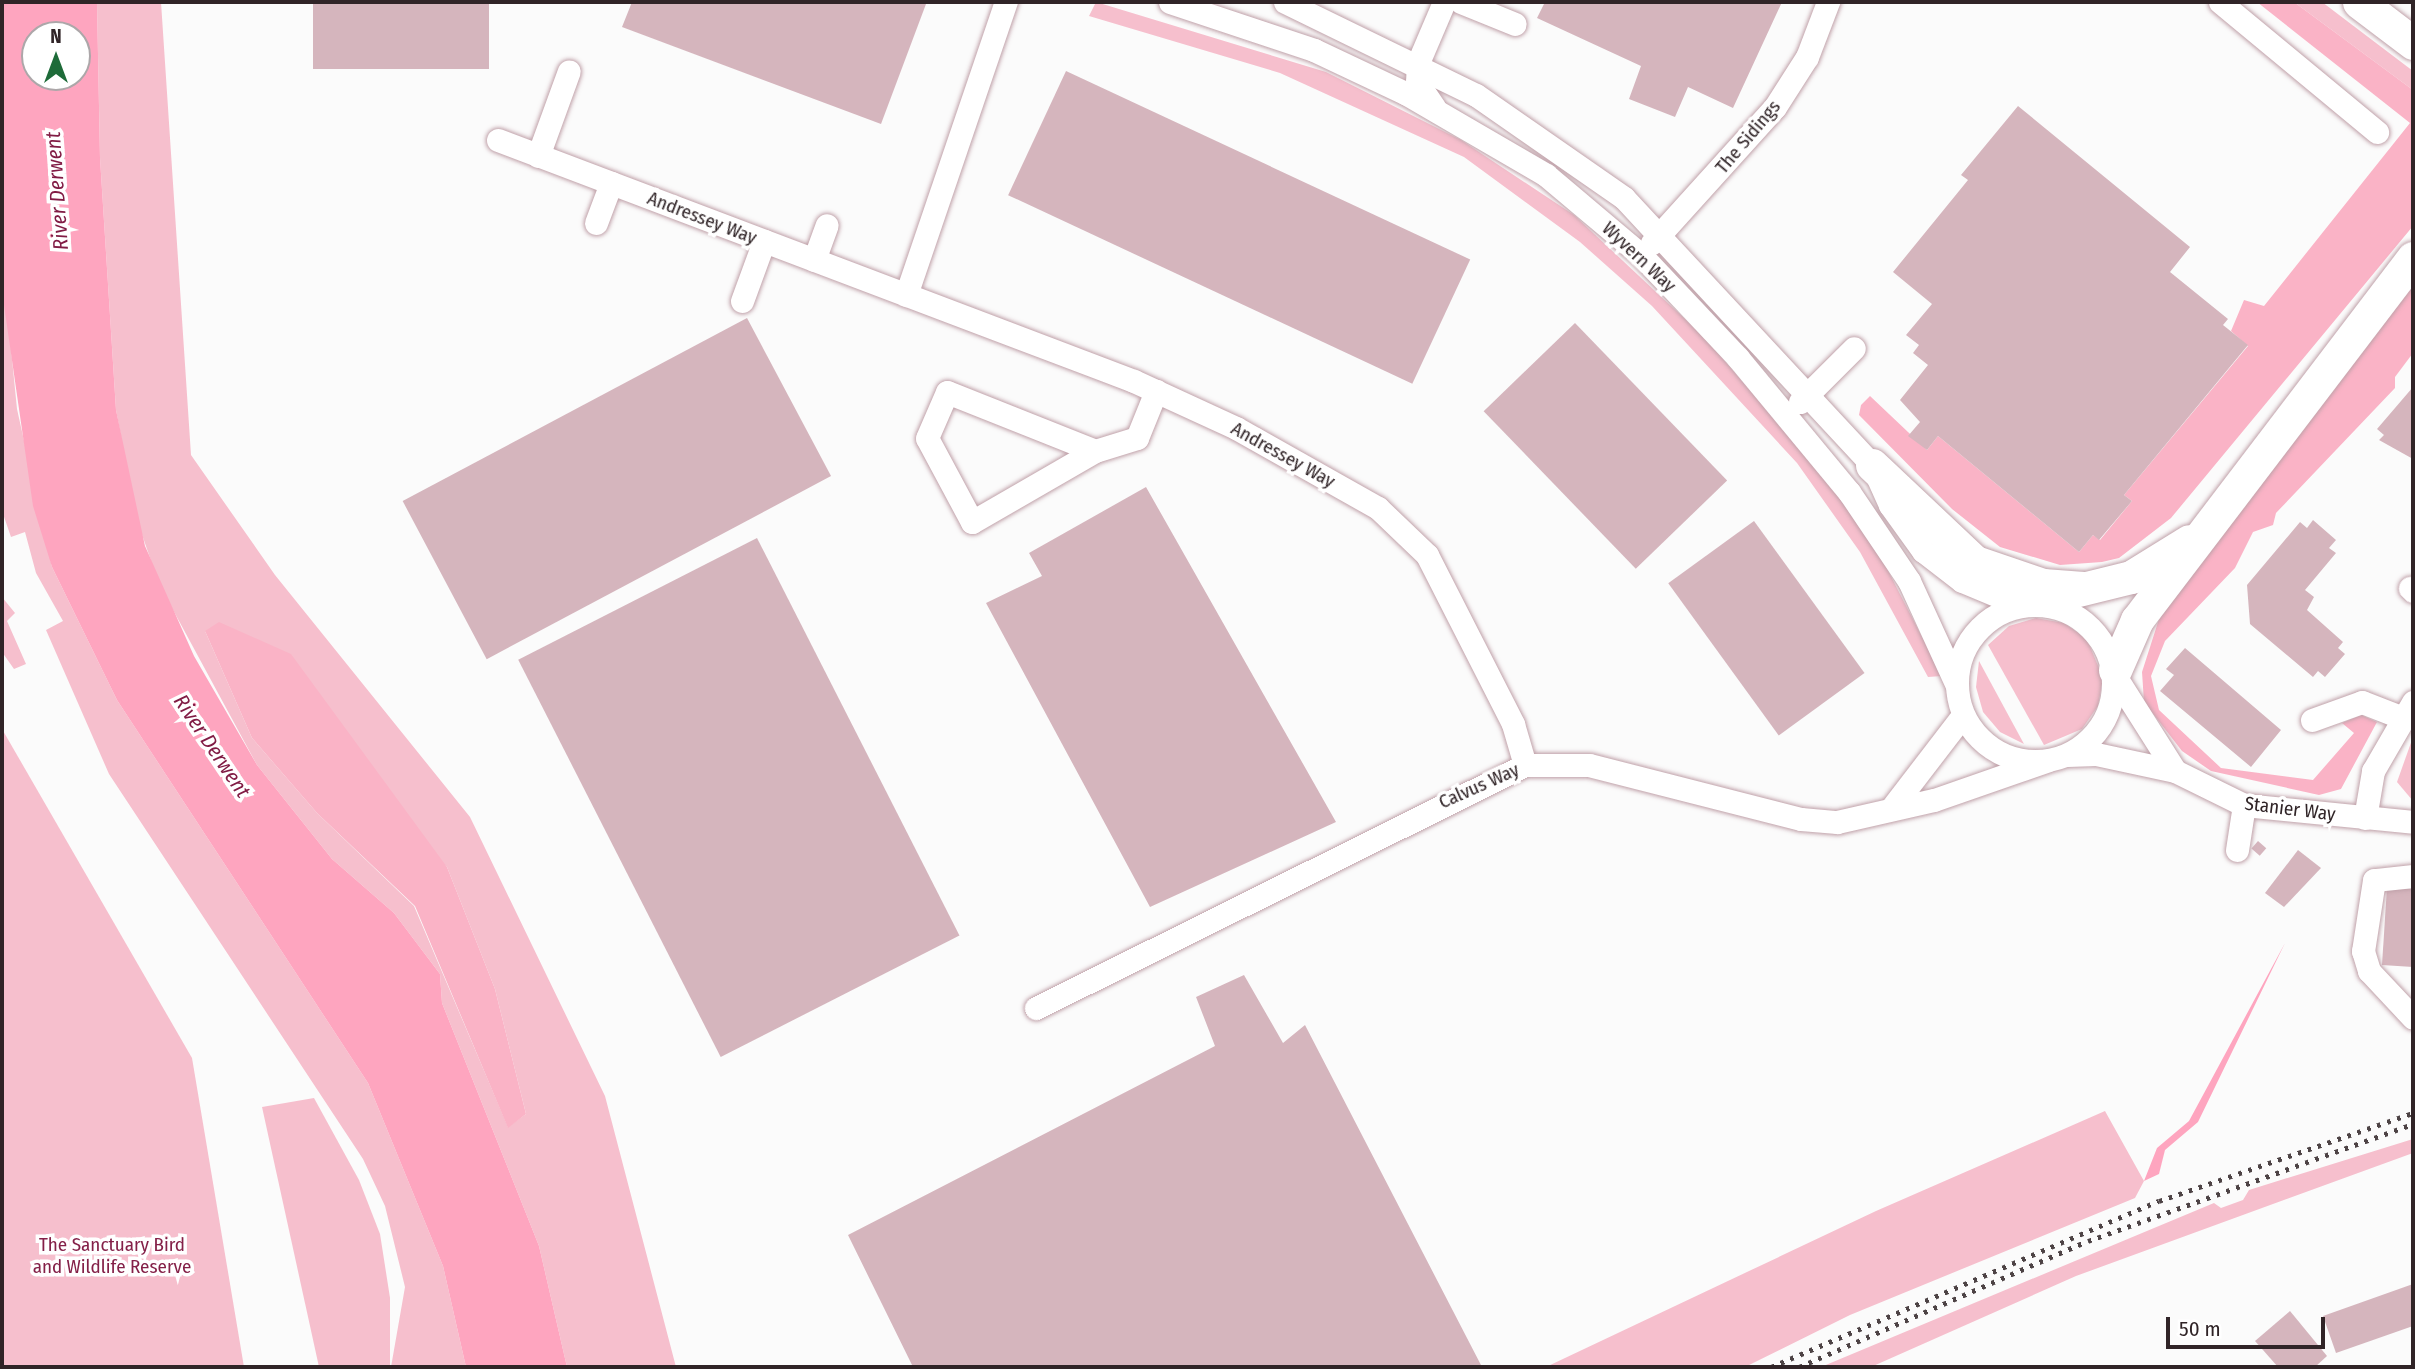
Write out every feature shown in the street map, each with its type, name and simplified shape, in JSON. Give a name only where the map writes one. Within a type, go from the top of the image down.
[{"type":"highway","points":[[2359,2],[2413,43]]},
{"type":"highway","points":[[2115,673],[2129,632],[2199,534],[2413,258]]},
{"type":"highway","points":[[1872,465],[1975,562],[2021,579],[2083,588]]},
{"type":"highway","points":[[2023,604],[2131,576],[2199,534]]},
{"type":"street","points":[[906,295],[1006,2]]},
{"type":"street","name":"Wyvern Way","points":[[1170,2],[1314,50],[1437,111],[1546,175],[1641,255],[1806,436],[1903,570],[1957,686]]},
{"type":"street","name":"Wyvern Way","points":[[1284,2],[1418,63],[1531,129],[1662,233],[1809,390],[1872,465],[1890,505],[1923,551],[1962,582],[2023,604]]},
{"type":"street","points":[[1437,111],[1417,82],[1418,63],[1444,2]]},
{"type":"street","points":[[1461,2],[1515,24]]},
{"type":"street","name":"The Sidings","points":[[1641,255],[1775,107],[1807,57],[1828,2]]},
{"type":"street","points":[[2220,2],[2377,132]]},
{"type":"street","points":[[538,156],[569,71]]},
{"type":"street","name":"Andressey Way","points":[[498,140],[1156,391],[1236,428],[1378,508],[1411,534],[1513,724],[1525,765]]},
{"type":"street","points":[[596,223],[611,183]]},
{"type":"street","points":[[814,260],[827,225]]},
{"type":"street","points":[[742,301],[764,241]]},
{"type":"street","points":[[1806,436],[1800,402],[1809,390],[1854,348]]},
{"type":"street","points":[[1095,451],[947,392],[927,438],[972,522],[1095,451],[1137,438],[1156,391]]},
{"type":"street","points":[[2115,673],[2106,719],[2055,758],[1997,751],[1964,715],[1957,686],[1961,655],[1978,628],[2023,604],[2077,618],[2104,644],[2115,673],[2175,771]]},
{"type":"street","points":[[2312,720],[2362,702],[2408,710],[2372,771],[2365,818]]},
{"type":"street","points":[[1894,805],[1964,715]]},
{"type":"street","name":"Stanier Way","points":[[2055,758],[2096,754],[2175,771],[2244,805],[2413,822]]},
{"type":"street","name":"Calvus Way","points":[[1036,1008],[1171,946],[1441,802],[1525,765],[1589,765],[1640,774],[1801,819],[1836,822],[1894,805],[1942,798],[2055,758]]},
{"type":"street","points":[[2237,850],[2244,805]]},
{"type":"street","points":[[2413,876],[2374,880],[2364,951],[2369,971],[2413,1018]]},
{"type":"green space","points":[[97,2],[161,2],[191,455],[275,575],[470,817],[605,1096],[676,1367],[567,1367],[539,1246],[442,1003],[440,974],[394,913],[332,859],[257,765],[159,584],[137,520],[116,410],[100,158]],"holes":[[[205,631],[447,867],[495,989],[526,1114],[508,1127],[414,906],[317,813],[252,738]]]},
{"type":"green space","points":[[1096,2],[1326,72],[1461,140],[1574,215],[1703,336],[1826,478],[1879,553],[1942,676],[1928,677],[1860,552],[1797,463],[1652,306],[1580,242],[1464,157],[1280,73],[1089,16]]},
{"type":"green space","points":[[2294,2],[2322,2],[2413,71],[2413,90]]},
{"type":"green space","points":[[2,259],[17,409],[52,567],[117,700],[368,1083],[443,1266],[466,1367],[391,1367],[405,1287],[385,1206],[363,1159],[109,774],[46,630],[63,621],[36,573],[25,532],[11,537],[2,511]]},
{"type":"green space","points":[[2,597],[15,613],[7,621],[26,664],[14,669],[2,652]]},
{"type":"green space","points":[[2036,618],[2064,623],[2087,639],[2103,678],[2098,706],[2082,729],[2044,745],[1988,645],[2009,626]]},
{"type":"green space","points":[[1979,661],[2024,744],[2000,732],[1983,712],[1976,687]]},
{"type":"green space","name":"The Sanctuary Bird and Wildlife Reserve","points":[[2,729],[192,1058],[244,1367],[2,1367]]},
{"type":"green space","points":[[2413,737],[2413,801],[2397,782]]},
{"type":"green space","points":[[314,1098],[359,1180],[380,1234],[390,1298],[390,1367],[319,1367],[262,1107]]},
{"type":"green space","points":[[2105,1111],[2144,1181],[2135,1198],[1850,1315],[1745,1367],[1546,1367],[1876,1211]]},
{"type":"green space","points":[[2413,1139],[2413,1153],[2076,1276],[1871,1367],[1821,1367],[2214,1203],[2221,1208],[2243,1200],[2249,1190]]},
{"type":"shaded area","points":[[2257,2],[2294,2],[2413,90],[2413,226],[2171,518],[2119,558],[2102,562],[2060,565],[2000,547],[1952,509],[1859,415],[1861,405],[1870,396],[1927,450],[1938,436],[2079,552],[2093,535],[2100,540],[2132,501],[2124,495],[2248,346],[2231,331],[2244,300],[2264,306],[2410,123]]},
{"type":"shaded area","points":[[2413,282],[2413,353],[2395,377],[2395,388],[2276,513],[2273,525],[2253,532],[2235,568],[2165,641],[2151,676],[2159,710],[2221,768],[2313,780],[2354,733],[2342,723],[2361,715],[2377,722],[2341,789],[2319,795],[2211,771],[2182,751],[2144,702],[2142,672],[2159,619]]},
{"type":"shaded area","points":[[219,622],[291,654],[447,867],[495,989],[526,1114],[508,1128],[415,906],[317,813],[252,738],[205,631]]},
{"type":"water","name":"River Derwent","points":[[2,2],[97,2],[100,158],[116,410],[145,546],[194,656],[257,765],[332,859],[394,913],[440,974],[442,1003],[539,1246],[567,1367],[466,1367],[443,1266],[368,1083],[117,700],[52,567],[33,506],[3,298]]},
{"type":"water","points":[[2285,943],[2198,1122],[2165,1150],[2159,1174],[2144,1181],[2157,1148],[2189,1121]]},
{"type":"building","points":[[313,2],[489,2],[489,69],[313,69]]},
{"type":"building","points":[[632,2],[926,4],[881,124],[622,27]]},
{"type":"building","points":[[1545,2],[1782,2],[1733,108],[1688,87],[1675,117],[1629,99],[1641,66],[1537,18]]},
{"type":"building","points":[[1066,71],[1470,259],[1412,384],[1008,195]]},
{"type":"building","points":[[2018,106],[2190,247],[2170,272],[2228,319],[2223,325],[2248,345],[2124,495],[2132,501],[2099,540],[2093,535],[2079,552],[1938,436],[1927,450],[1908,436],[1920,422],[1900,400],[1928,365],[1913,353],[1919,345],[1906,335],[1932,304],[1893,272],[1968,180],[1961,175]]},
{"type":"building","points":[[747,318],[831,476],[487,659],[403,501]]},
{"type":"building","points":[[1575,323],[1727,481],[1636,569],[1484,411]]},
{"type":"building","points":[[2413,387],[2413,459],[2379,440],[2384,435],[2377,429]]},
{"type":"building","points":[[1146,487],[1336,822],[1150,907],[986,603],[1042,576],[1029,553]]},
{"type":"building","points":[[2313,520],[2336,540],[2329,548],[2336,553],[2305,590],[2314,597],[2307,610],[2343,642],[2338,648],[2345,654],[2325,677],[2318,671],[2313,677],[2250,624],[2247,585],[2300,522],[2307,528]]},
{"type":"building","points":[[1754,521],[1865,673],[1779,735],[1668,583]]},
{"type":"building","points":[[757,538],[959,935],[721,1057],[518,660]]},
{"type":"building","points":[[2185,648],[2281,730],[2251,767],[2160,691],[2174,675],[2166,669]]},
{"type":"building","points":[[2258,841],[2266,848],[2260,856],[2251,849]]},
{"type":"building","points":[[2298,850],[2321,868],[2284,907],[2265,893]]},
{"type":"building","points":[[2387,887],[2413,889],[2413,967],[2382,965]]},
{"type":"building","points":[[1244,975],[1283,1043],[1305,1025],[1482,1367],[913,1367],[848,1235],[1215,1046],[1196,997]]},
{"type":"building","points":[[2413,1284],[2413,1326],[2336,1353],[2323,1316]]},
{"type":"building","points":[[2290,1311],[2327,1356],[2315,1367],[2278,1367],[2255,1341]]},
{"type":"railway","points":[[1771,1367],[2159,1201],[2413,1113]]},
{"type":"railway","points":[[1799,1367],[2088,1241],[2413,1124]]}]
